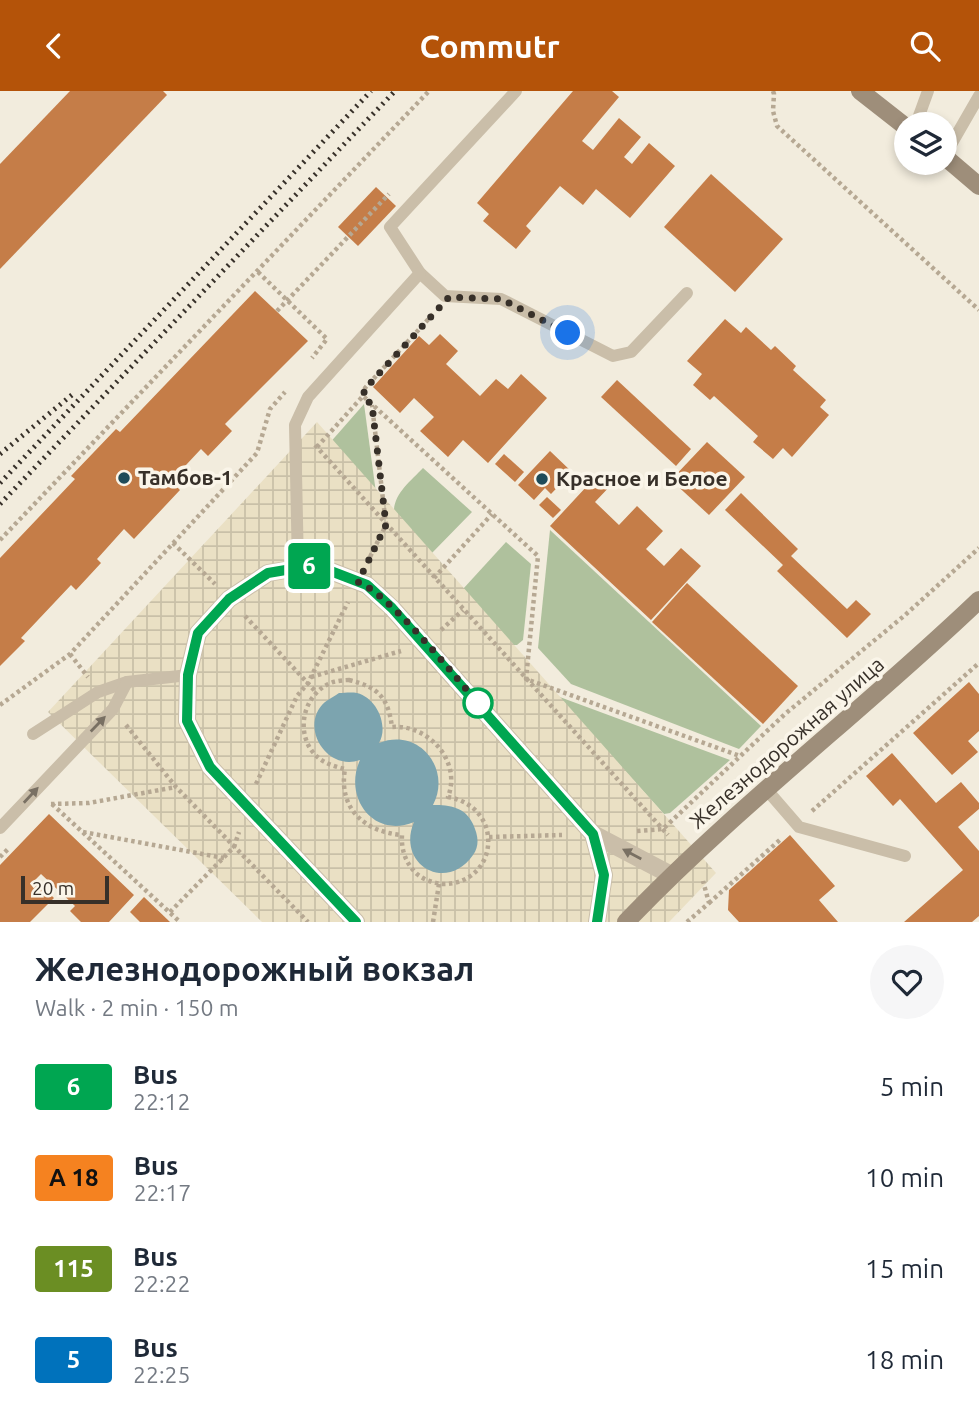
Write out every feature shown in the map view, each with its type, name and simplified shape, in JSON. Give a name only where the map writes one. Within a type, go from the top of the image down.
[{"type":"main road","points":[[860,91],[894,118]]},
{"type":"main road","points":[[957,167],[979,186]]},
{"type":"main road","name":"Железнодорожная улица","points":[[626,922],[671,875],[924,653],[979,600]]},
{"type":"street","points":[[356,922],[210,767],[187,721],[188,675],[198,633],[229,599],[268,573],[315,565],[367,585],[426,645],[593,834],[671,875]]},
{"type":"street","points":[[593,834],[604,875],[597,922]]},
{"type":"lane","points":[[516,91],[390,227],[420,273],[445,296],[501,299],[613,356],[631,352],[687,293]]},
{"type":"lane","points":[[920,112],[928,91]]},
{"type":"lane","points":[[957,135],[979,96]]},
{"type":"lane","points":[[298,568],[295,425],[308,397],[420,273]]},
{"type":"lane","points":[[33,734],[98,692],[127,682],[188,675]]},
{"type":"lane","points":[[0,828],[113,709],[127,682]]},
{"type":"lane","points":[[767,790],[797,824],[905,856]]},
{"type":"path","points":[[0,540],[429,91]]},
{"type":"path","points":[[773,91],[773,111],[777,126],[979,310]]},
{"type":"path","points":[[277,311],[386,197]]},
{"type":"path","points":[[258,272],[327,339],[311,359]]},
{"type":"path","points":[[317,447],[363,396],[365,389],[449,297]]},
{"type":"path","points":[[0,705],[70,654],[257,453],[270,409],[288,388]]},
{"type":"path","points":[[363,396],[538,556],[526,679]]},
{"type":"path","points":[[170,912],[234,847],[246,806],[298,696],[386,525],[372,405]]},
{"type":"path","points":[[295,425],[668,835]]},
{"type":"path","points":[[434,578],[492,514]]},
{"type":"path","points":[[489,837],[663,829],[785,714],[904,616],[979,548]]},
{"type":"path","points":[[310,677],[426,645],[463,610]]},
{"type":"path","points":[[70,654],[98,692]]},
{"type":"path","points":[[687,922],[979,663]]},
{"type":"path","points":[[526,679],[740,756]]},
{"type":"path","points":[[349,680],[366,684],[381,695],[390,710],[392,727],[418,730],[435,742],[446,757],[451,774],[448,797],[462,799],[477,810],[485,823],[489,837],[488,852],[481,866],[468,878],[452,884],[439,884],[419,876],[407,862],[401,845],[402,835],[378,832],[359,819],[347,801],[343,781],[345,769],[326,764],[312,753],[305,738],[303,722],[307,705],[316,692],[331,683],[349,680]]},
{"type":"path","points":[[113,709],[176,787],[308,922]]},
{"type":"path","points":[[43,813],[51,804],[89,803],[176,787]]},
{"type":"path","points":[[51,804],[180,922]]},
{"type":"path","points":[[82,832],[224,857]]},
{"type":"path","points":[[0,857],[17,839]]},
{"type":"path","points":[[703,881],[709,903]]},
{"type":"path","points":[[433,922],[439,884]]},
{"type":"green space","points":[[364,404],[376,493],[328,445]]},
{"type":"green space","points":[[423,468],[472,512],[431,554],[394,513],[396,500]]},
{"type":"green space","points":[[550,530],[761,726],[739,749],[571,684],[538,648]]},
{"type":"green space","points":[[506,542],[531,564],[523,640],[517,645],[512,645],[463,589]]},
{"type":"green space","points":[[557,696],[730,760],[670,813],[664,814]]},
{"type":"shaded area","points":[[317,422],[716,873],[669,922],[262,922],[48,712]]},
{"type":"water","points":[[339,693],[357,693],[375,707],[383,729],[379,743],[407,741],[419,746],[428,755],[435,765],[438,778],[438,791],[433,805],[451,807],[466,814],[476,832],[478,840],[475,851],[462,867],[438,873],[427,869],[418,861],[412,850],[410,837],[414,822],[399,826],[386,825],[374,820],[365,811],[356,788],[360,760],[348,762],[337,759],[320,745],[316,734],[314,723],[317,712],[325,702]]},
{"type":"building","points":[[70,91],[163,91],[167,95],[0,269],[0,164]]},
{"type":"building","points":[[573,91],[612,91],[619,97],[582,141],[593,150],[619,118],[641,137],[624,157],[632,164],[649,143],[675,166],[630,218],[596,189],[583,205],[560,186],[526,226],[531,231],[516,249],[483,221],[489,214],[477,203]]},
{"type":"building","points":[[711,174],[783,239],[735,292],[664,227]]},
{"type":"building","points":[[376,187],[396,206],[358,246],[338,227]]},
{"type":"building","name":"Тамбов-1","points":[[255,291],[308,341],[225,424],[232,431],[208,456],[201,449],[171,481],[180,490],[134,539],[124,529],[97,559],[101,563],[76,590],[71,585],[21,638],[25,641],[0,666],[0,558],[75,479],[71,476],[116,429],[120,432]]},
{"type":"building","points":[[725,319],[741,333],[746,327],[771,350],[775,346],[796,366],[793,370],[826,400],[820,407],[829,415],[792,457],[783,448],[773,459],[753,442],[758,436],[714,396],[710,400],[693,385],[702,374],[687,361]]},
{"type":"building","points":[[440,334],[458,351],[446,364],[480,396],[496,379],[508,389],[521,374],[547,398],[488,463],[463,440],[448,457],[420,431],[434,417],[414,398],[400,413],[373,387],[419,336],[429,345]]},
{"type":"building","points":[[617,380],[691,449],[676,466],[601,397]]},
{"type":"building","points":[[707,442],[745,477],[709,515],[671,480]]},
{"type":"building","points":[[550,451],[572,472],[551,494],[545,488],[534,500],[518,485]]},
{"type":"building","points":[[504,454],[524,472],[515,482],[495,464]]},
{"type":"building","points":[[600,472],[612,484],[595,502],[619,525],[637,506],[663,531],[646,549],[664,566],[681,548],[701,566],[651,620],[550,526]]},
{"type":"building","points":[[741,493],[798,549],[791,556],[847,609],[856,600],[871,614],[847,638],[777,571],[783,565],[725,510]]},
{"type":"building","points":[[547,497],[561,510],[553,518],[539,505]]},
{"type":"building","points":[[687,583],[798,686],[763,724],[652,622]]},
{"type":"building","points":[[969,682],[979,694],[979,731],[968,741],[978,752],[952,775],[913,733]]},
{"type":"building","points":[[892,753],[936,803],[961,782],[979,803],[979,809],[958,827],[979,851],[979,916],[972,922],[904,922],[963,870],[900,799],[893,806],[866,776]]},
{"type":"building","points":[[49,814],[134,895],[109,922],[81,922],[70,911],[75,906],[41,874],[35,880],[54,898],[30,922],[0,922],[0,865]]},
{"type":"building","points":[[790,835],[835,886],[819,900],[838,922],[739,922],[728,910],[729,890]]},
{"type":"building","points":[[144,897],[170,922],[140,922],[130,912]]},
{"type":"railway","points":[[0,483],[371,91]]},
{"type":"railway","points":[[0,504],[395,91]]},
{"type":"railway","points":[[0,454],[73,394]]},
{"type":"bus line","name":"6","points":[[356,922],[210,767],[187,721],[188,675],[198,633],[229,599],[268,573],[315,565],[367,585],[392,608],[593,834],[604,875],[597,922]]},
{"type":"place","name":"Тамбов-1","points":[[124,478]]},
{"type":"place","name":"Красное и Белое","points":[[542,479]]},
{"type":"route","points":[[478,703],[480,705],[392,608],[367,585],[358,582],[386,525],[372,405],[363,396],[365,389],[449,297],[501,299],[568,333]]}]
